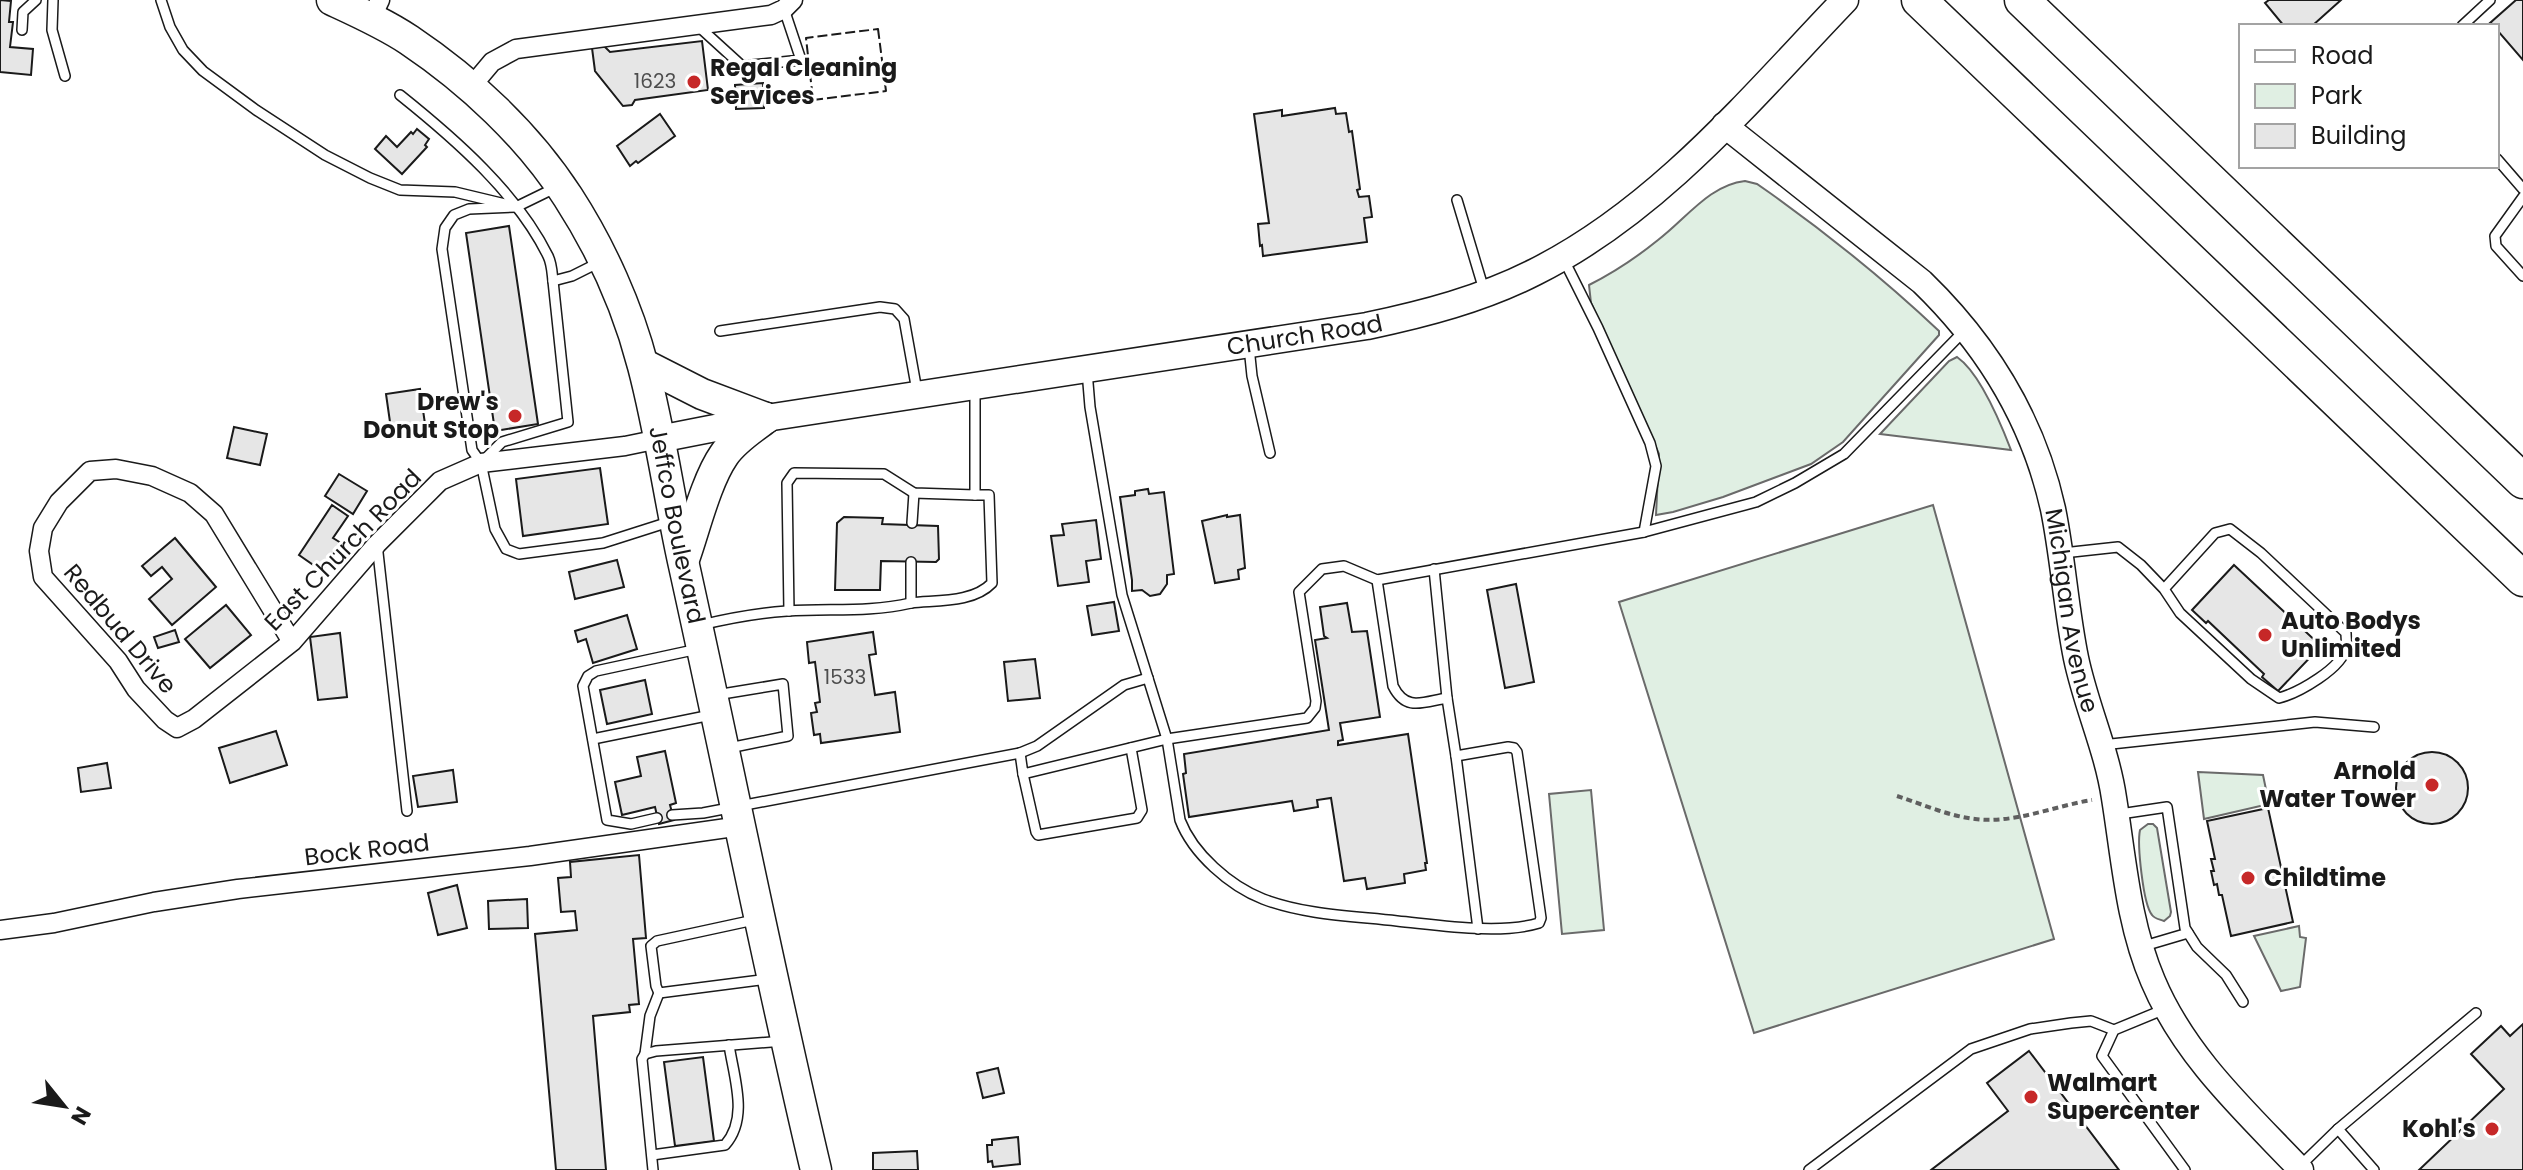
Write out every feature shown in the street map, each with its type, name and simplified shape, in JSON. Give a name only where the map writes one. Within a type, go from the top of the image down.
[{"type":"highway","points":[[1919,0],[2523,579]]},
{"type":"highway","points":[[2022,0],[2523,481]]},
{"type":"main road","name":"Jeffco Boulevard","points":[[332,0],[375,9],[406,39],[471,87],[519,135],[560,185],[604,260],[643,364],[812,1170]]},
{"type":"main road","name":"Church Road","points":[[659,439],[766,418],[1391,321],[1485,294],[1563,257],[1629,213],[1724,125],[1845,0]]},
{"type":"main road","points":[[643,364],[702,394],[766,418]]},
{"type":"main road","points":[[683,561],[713,474],[739,438],[766,418]]},
{"type":"street","points":[[471,87],[492,62],[516,49],[771,15],[788,5]]},
{"type":"street","name":"Michigan Avenue","points":[[1724,125],[1922,282],[1966,329],[2001,376],[2024,420],[2045,477],[2077,663],[2102,745],[2126,881],[2141,947],[2152,979],[2196,1055],[2300,1169]]},
{"type":"street","name":"East Church Road","points":[[177,728],[194,719],[292,642],[377,544],[440,481],[481,463],[659,439]]},
{"type":"street","name":"Redbud Drive","points":[[177,728],[165,720],[136,689],[118,661],[43,577],[39,551],[43,528],[59,502],[90,471],[116,469],[152,476],[190,493],[214,514],[292,642]]},
{"type":"street","name":"Bock Road","points":[[0,930],[238,889],[530,856],[626,841],[739,816]]},
{"type":"lane","points":[[22,30],[23,12],[36,0]]},
{"type":"lane","points":[[53,0],[52,30],[65,76]]},
{"type":"lane","points":[[161,0],[170,27],[183,50],[203,71],[325,155],[400,190],[455,192],[516,207]]},
{"type":"lane","points":[[2464,24],[2490,0]]},
{"type":"lane","points":[[697,25],[742,66],[801,60],[788,5]]},
{"type":"lane","points":[[400,95],[453,138],[516,207],[550,259],[568,422],[502,442],[481,463]]},
{"type":"lane","points":[[2499,161],[2523,189]]},
{"type":"lane","points":[[560,185],[516,207],[469,209],[454,215],[445,228],[442,249],[472,450],[481,463],[495,529],[506,549],[519,554],[603,543],[675,520]]},
{"type":"lane","points":[[2523,197],[2495,236],[2496,246],[2523,276]]},
{"type":"lane","points":[[1457,200],[1485,294]]},
{"type":"lane","points":[[1563,257],[1650,443],[1656,466],[1644,532]]},
{"type":"lane","points":[[553,281],[572,276],[604,260]]},
{"type":"lane","points":[[720,331],[880,307],[895,309],[904,319],[918,394]]},
{"type":"lane","points":[[1023,774],[1167,739],[1307,718],[1316,701],[1299,592],[1322,569],[1344,566],[1377,580],[1644,532],[1756,502],[1844,454],[1966,329]]},
{"type":"lane","points":[[1249,344],[1252,376],[1270,453]]},
{"type":"lane","points":[[1087,368],[1090,407],[1122,595],[1167,739],[1180,820],[1184,832],[1202,855],[1234,883],[1261,898],[1332,914],[1478,929],[1539,923],[1541,918],[1514,748],[1456,756]]},
{"type":"lane","points":[[975,386],[975,495]]},
{"type":"lane","points":[[657,818],[631,824],[607,820],[583,686],[588,676],[701,636],[734,617],[789,611],[883,610],[911,603],[965,597],[985,590],[992,583],[989,495],[914,493],[884,474],[794,473],[787,483],[789,611]]},
{"type":"lane","points":[[912,523],[914,493]]},
{"type":"lane","points":[[2060,554],[2118,547],[2164,589],[2180,613],[2251,679],[2279,698],[2294,694],[2310,684],[2337,663],[2346,650],[2346,633],[2261,553],[2230,529],[2215,533],[2164,589]]},
{"type":"lane","points":[[377,544],[407,811]]},
{"type":"lane","points":[[911,562],[911,603]]},
{"type":"lane","points":[[1434,569],[1447,698],[1478,929]]},
{"type":"lane","points":[[1377,580],[1393,686],[1399,698],[1412,704],[1447,698]]},
{"type":"lane","points":[[672,815],[703,813],[739,816],[1020,753],[1037,746],[1124,685],[1148,678]]},
{"type":"lane","points":[[593,739],[783,684],[788,736],[725,749]]},
{"type":"lane","points":[[2102,745],[2315,722],[2374,727]]},
{"type":"lane","points":[[1020,753],[1038,835],[1137,818],[1142,810],[1131,748]]},
{"type":"lane","points":[[2115,805],[2167,807],[2185,928],[2197,947],[2226,975],[2243,1002]]},
{"type":"lane","points":[[653,1170],[642,1059],[650,1016],[659,993],[651,946],[657,941],[761,918]]},
{"type":"lane","points":[[2141,947],[2188,933]]},
{"type":"lane","points":[[659,993],[774,978]]},
{"type":"lane","points":[[1809,1170],[1971,1049],[2019,1032],[2071,1023],[2091,1021],[2114,1030],[2167,1009]]},
{"type":"lane","points":[[2300,1169],[2338,1129],[2476,1013]]},
{"type":"lane","points":[[2114,1030],[2102,1056],[2185,1170]]},
{"type":"lane","points":[[645,1054],[787,1041]]},
{"type":"lane","points":[[652,1155],[725,1145],[734,1135],[740,1114],[729,1045]]},
{"type":"lane","points":[[2338,1129],[2374,1170]]},
{"type":"path","points":[[1897,796],[1975,819],[2001,819],[2115,805]]},
{"type":"green space","points":[[1745,181],[1757,184],[1792,209],[1878,276],[1939,331],[1939,335],[1843,442],[1811,464],[1723,497],[1656,515],[1659,454],[1591,303],[1589,285],[1642,253],[1709,196]]},
{"type":"green space","points":[[1957,357],[1982,387],[2011,450],[1880,434],[1949,361]]},
{"type":"green space","points":[[1933,505],[2054,939],[1754,1033],[1619,602]]},
{"type":"green space","points":[[2198,772],[2263,775],[2269,804],[2204,819]]},
{"type":"green space","points":[[1591,790],[1604,930],[1562,934],[1549,794]]},
{"type":"green space","points":[[2148,824],[2157,828],[2171,912],[2164,921],[2152,915],[2143,887],[2139,837],[2140,830]]},
{"type":"green space","points":[[2299,926],[2300,937],[2306,938],[2300,987],[2281,991],[2254,936]]},
{"type":"building","points":[[0,0],[11,1],[9,22],[13,22],[10,47],[33,49],[31,75],[0,72]]},
{"type":"building","points":[[2269,0],[2341,0],[2314,24],[2282,24],[2265,3]]},
{"type":"building","points":[[2516,0],[2523,0],[2523,60],[2499,32],[2499,24],[2490,23]]},
{"type":"building","points":[[702,41],[708,90],[635,100],[632,105],[623,106],[595,71],[592,48],[604,46],[610,52]]},
{"type":"building","points":[[763,83],[764,108],[736,109],[735,85]]},
{"type":"building","points":[[1335,108],[1336,114],[1346,113],[1349,132],[1352,131],[1359,197],[1369,196],[1372,217],[1364,218],[1367,242],[1263,256],[1258,224],[1269,223],[1254,114],[1282,110],[1282,116]]},
{"type":"building","points":[[660,114],[675,136],[630,166],[617,146]]},
{"type":"building","points":[[417,129],[429,139],[425,145],[427,147],[402,174],[375,149],[386,136],[397,147]]},
{"type":"building","points":[[509,226],[538,424],[495,431],[466,233]]},
{"type":"building","points":[[420,389],[425,424],[391,429],[386,394]]},
{"type":"building","points":[[234,427],[267,434],[260,465],[227,458]]},
{"type":"building","points":[[600,468],[608,524],[523,536],[516,479]]},
{"type":"building","points":[[339,474],[367,491],[353,514],[325,496]]},
{"type":"building","points":[[1148,489],[1149,494],[1164,492],[1174,574],[1167,575],[1167,584],[1160,594],[1150,596],[1142,590],[1132,591],[1120,497]]},
{"type":"building","points":[[332,505],[348,516],[333,538],[341,543],[322,571],[299,555]]},
{"type":"building","points":[[1240,515],[1245,568],[1238,570],[1239,579],[1215,583],[1202,521]]},
{"type":"building","points":[[844,517],[883,518],[882,524],[938,526],[939,559],[936,562],[881,561],[880,590],[835,590],[837,523]]},
{"type":"building","points":[[1096,520],[1101,559],[1086,561],[1089,582],[1058,586],[1051,536],[1064,535],[1062,524]]},
{"type":"building","points":[[175,538],[216,587],[172,625],[149,599],[172,579],[162,567],[151,576],[142,566]]},
{"type":"building","points":[[617,560],[624,587],[575,599],[569,572]]},
{"type":"building","name":"Auto Bodys Unlimited","points":[[2234,565],[2321,646],[2278,691],[2208,621],[2206,623],[2192,610]]},
{"type":"building","points":[[1516,584],[1534,682],[1505,688],[1487,590]]},
{"type":"building","points":[[1114,602],[1119,631],[1092,635],[1087,606]]},
{"type":"building","points":[[1347,603],[1352,632],[1367,631],[1380,717],[1340,723],[1343,740],[1338,741],[1338,745],[1408,734],[1427,863],[1426,870],[1404,874],[1405,883],[1367,889],[1365,878],[1344,881],[1331,798],[1317,800],[1318,807],[1294,811],[1292,801],[1189,817],[1183,774],[1186,773],[1184,754],[1329,730],[1315,640],[1327,638],[1324,636],[1320,607]]},
{"type":"building","points":[[226,605],[251,635],[210,668],[185,639]]},
{"type":"building","points":[[627,615],[637,649],[593,663],[586,639],[578,642],[575,631]]},
{"type":"building","points":[[175,630],[179,642],[158,648],[154,637]]},
{"type":"building","points":[[873,632],[876,654],[869,655],[875,695],[895,692],[900,732],[821,743],[820,734],[814,735],[811,713],[817,712],[815,703],[820,702],[815,662],[809,663],[807,642]]},
{"type":"building","points":[[340,633],[347,697],[318,700],[310,637]]},
{"type":"building","points":[[1035,659],[1040,698],[1008,701],[1004,662]]},
{"type":"building","points":[[645,680],[652,714],[607,724],[600,690]]},
{"type":"building","points":[[276,731],[287,765],[230,783],[219,748]]},
{"type":"building","points":[[665,751],[676,803],[670,805],[674,820],[659,824],[655,807],[622,815],[615,782],[641,776],[637,757]]},
{"type":"building","name":"Arnold Water Tower","points":[[2439,752],[2458,762],[2466,774],[2466,802],[2458,814],[2446,822],[2425,824],[2406,814],[2398,802],[2396,781],[2406,762],[2418,754]]},
{"type":"building","points":[[107,763],[111,788],[81,792],[78,768]]},
{"type":"building","points":[[453,770],[457,802],[418,807],[413,776]]},
{"type":"building","name":"Childtime","points":[[2268,808],[2293,922],[2231,936],[2222,895],[2219,895],[2217,884],[2214,885],[2211,871],[2214,871],[2211,859],[2215,859],[2207,821]]},
{"type":"building","points":[[639,855],[646,938],[633,939],[639,1004],[629,1005],[630,1012],[593,1016],[606,1170],[556,1170],[535,934],[577,930],[575,911],[561,912],[558,878],[571,877],[570,862]]},
{"type":"building","points":[[457,885],[467,928],[438,935],[428,893]]},
{"type":"building","points":[[527,899],[528,928],[489,929],[488,901]]},
{"type":"building","name":"Kohl's","points":[[2523,1024],[2523,1170],[2419,1170],[2504,1089],[2471,1054],[2501,1026],[2510,1036]]},
{"type":"building","name":"Walmart Supercenter","points":[[2029,1051],[2119,1170],[1931,1170],[2008,1111],[1987,1083]]},
{"type":"building","points":[[703,1057],[714,1141],[675,1146],[664,1062]]},
{"type":"building","points":[[998,1068],[1004,1093],[983,1098],[977,1073]]},
{"type":"building","points":[[1018,1137],[1020,1164],[993,1167],[992,1161],[988,1162],[987,1145],[992,1145],[992,1140]]},
{"type":"building","points":[[917,1151],[918,1170],[873,1170],[873,1153]]},
{"type":"fence","points":[[878,29],[886,91],[813,100],[806,38],[878,29]]},
{"type":"place","name":"Regal Cleaning Services","points":[[694,82]]},
{"type":"place","name":"Drew's Donut Stop","points":[[515,416]]},
{"type":"place","name":"Auto Bodys Unlimited","points":[[2265,635]]},
{"type":"place","name":"Arnold Water Tower","points":[[2432,785]]},
{"type":"place","name":"Childtime","points":[[2248,878]]},
{"type":"place","name":"Walmart Supercenter","points":[[2031,1097]]},
{"type":"place","name":"Kohl's","points":[[2492,1129]]}]
